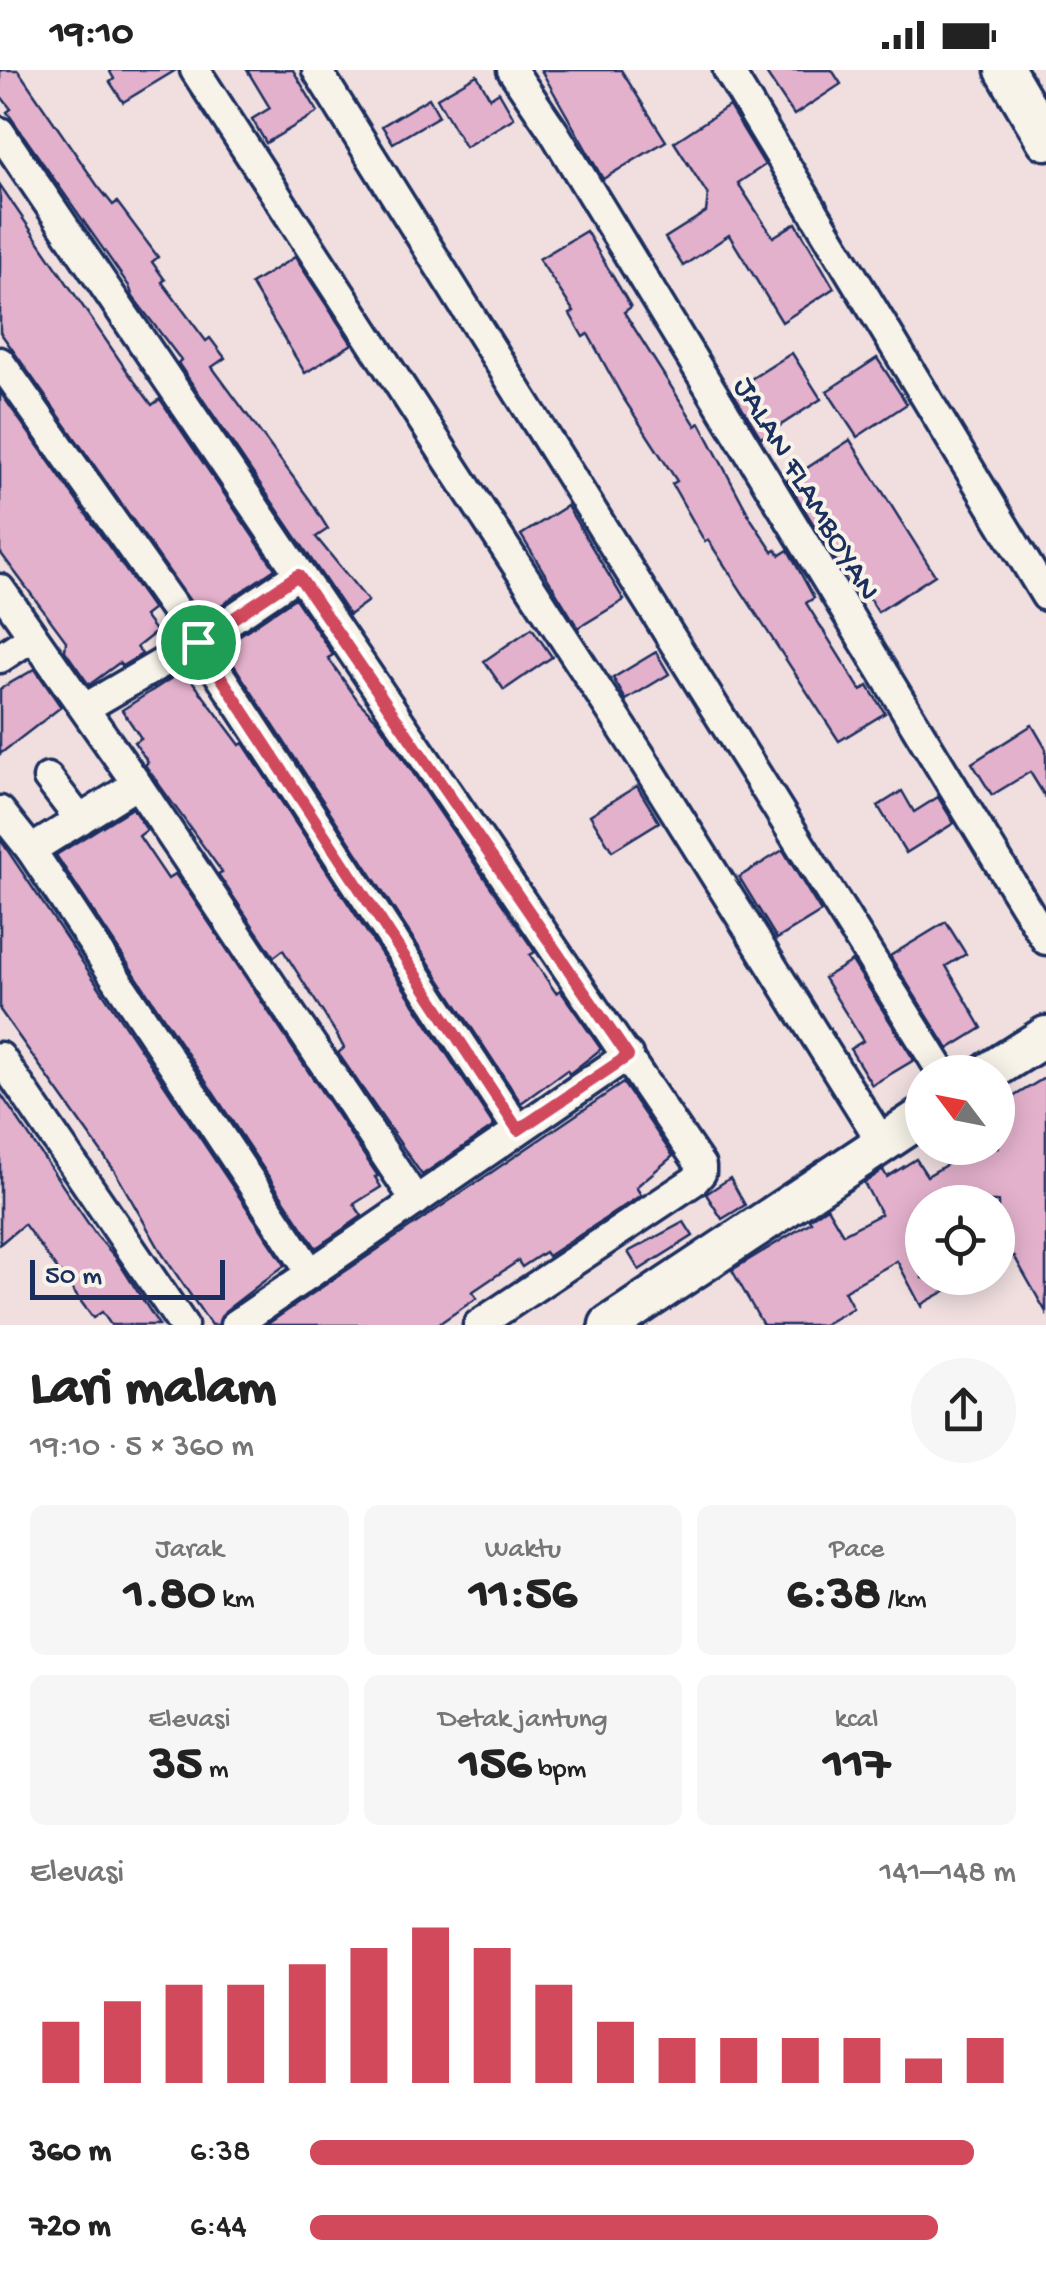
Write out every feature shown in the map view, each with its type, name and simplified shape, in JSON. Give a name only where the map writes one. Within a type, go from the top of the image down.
[{"type":"street","points":[[195,70],[640,755],[883,1144]]},
{"type":"street","points":[[318,70],[931,1055]]},
{"type":"street","name":"JALAN FLAMBOYAN","points":[[512,70],[554,132],[1046,940]]},
{"type":"street","points":[[728,70],[1046,596]]},
{"type":"street","points":[[1005,70],[1046,140]]},
{"type":"street","points":[[0,132],[701,1166],[698,1178],[478,1325]]},
{"type":"street","points":[[0,362],[198,642],[518,1130]]},
{"type":"street","points":[[85,708],[198,642],[298,575]]},
{"type":"street","points":[[0,590],[138,784],[416,1201]]},
{"type":"street","points":[[0,658],[32,637]]},
{"type":"street","points":[[48,778],[80,820]]},
{"type":"street","points":[[31,850],[138,784]]},
{"type":"street","points":[[0,811],[31,850],[311,1273]]},
{"type":"street","points":[[1015,1056],[1046,1036]]},
{"type":"street","points":[[0,1056],[183,1325]]},
{"type":"street","points":[[235,1325],[628,1056]]},
{"type":"street","points":[[608,1325],[905,1129]]},
{"type":"building","points":[[0,70],[18,70],[97,185],[113,205],[117,202],[158,257],[152,262],[165,280],[162,282],[206,341],[210,338],[225,358],[212,367],[328,529],[316,537],[368,601],[349,615],[178,363],[181,360],[133,297],[7,112],[11,109],[0,95]]},
{"type":"building","points":[[109,70],[176,70],[123,102],[110,82],[114,79]]},
{"type":"building","points":[[247,70],[293,70],[318,112],[266,143],[252,119],[270,108]]},
{"type":"building","points":[[541,70],[621,70],[666,141],[603,179]]},
{"type":"building","points":[[764,70],[832,70],[841,84],[794,115]]},
{"type":"building","points":[[477,75],[490,98],[499,92],[514,118],[465,147],[437,98]]},
{"type":"building","points":[[429,98],[439,116],[393,143],[382,126]]},
{"type":"building","points":[[729,106],[765,165],[738,183],[773,237],[796,223],[834,288],[782,322],[729,235],[683,266],[665,238],[706,212],[708,195],[674,142]]},
{"type":"building","points":[[0,185],[152,405],[160,399],[275,569],[202,618],[0,332]]},
{"type":"building","points":[[586,231],[631,307],[624,312],[696,426],[700,423],[751,519],[773,552],[776,550],[780,555],[788,550],[814,598],[806,603],[861,691],[868,686],[885,713],[839,741],[708,540],[705,542],[672,484],[677,481],[622,396],[588,334],[583,337],[570,314],[574,312],[539,259]]},
{"type":"building","points":[[295,257],[352,344],[305,373],[251,284]]},
{"type":"building","points":[[792,353],[821,399],[761,438],[732,391]]},
{"type":"building","points":[[877,358],[907,404],[857,437],[827,391]]},
{"type":"building","points":[[0,392],[153,609],[144,616],[156,632],[137,647],[142,654],[122,666],[119,663],[89,685],[65,651],[66,641],[0,552]]},
{"type":"building","points":[[850,440],[935,575],[878,612],[862,587],[857,590],[834,558],[787,481]]},
{"type":"building","points":[[567,506],[624,600],[578,628],[521,535]]},
{"type":"building","points":[[295,598],[333,655],[328,658],[377,720],[535,952],[530,955],[556,993],[560,990],[601,1049],[521,1103],[222,647]]},
{"type":"building","points":[[532,628],[552,657],[504,690],[484,661]]},
{"type":"building","points":[[656,652],[669,674],[626,700],[613,678]]},
{"type":"building","points":[[35,669],[61,707],[0,754],[0,689]]},
{"type":"building","points":[[184,670],[240,745],[243,743],[494,1126],[422,1175],[338,1053],[344,1048],[283,950],[274,957],[218,874],[222,872],[145,765],[148,762],[134,742],[141,738],[122,710]]},
{"type":"building","points":[[1032,725],[1046,749],[1046,798],[1030,772],[992,795],[972,763]]},
{"type":"building","points":[[637,786],[659,822],[612,851],[590,815]]},
{"type":"building","points":[[902,791],[914,812],[938,797],[954,823],[906,853],[878,806]]},
{"type":"building","points":[[132,808],[147,830],[139,836],[168,879],[175,874],[190,894],[378,1176],[375,1177],[381,1187],[354,1204],[362,1216],[316,1248],[56,855]]},
{"type":"building","points":[[0,839],[285,1265],[225,1311],[218,1325],[211,1325],[163,1255],[114,1170],[0,1010]]},
{"type":"building","points":[[783,850],[821,912],[777,939],[739,877]]},
{"type":"building","points":[[946,922],[966,954],[946,966],[982,1028],[948,1049],[890,956]]},
{"type":"building","points":[[852,961],[911,1055],[905,1055],[905,1065],[872,1085],[850,1049],[863,1041],[824,978]]},
{"type":"building","points":[[1046,1077],[1046,1312],[1015,1258],[1015,1185],[905,1185],[905,1276],[897,1261],[844,1291],[853,1308],[823,1325],[763,1325],[732,1270],[811,1222],[809,1219],[827,1207],[843,1234],[881,1214],[864,1183],[883,1170],[887,1177],[906,1165],[920,1165],[927,1176],[946,1165],[1015,1165],[1015,1096]]},
{"type":"building","points":[[623,1083],[673,1156],[636,1187],[641,1195],[548,1256],[545,1252],[522,1267],[518,1261],[472,1292],[477,1298],[437,1325],[266,1325]]},
{"type":"building","points":[[0,1093],[159,1325],[111,1325],[102,1312],[93,1318],[24,1224],[0,1244]]},
{"type":"building","points":[[730,1178],[745,1205],[722,1219],[706,1194]]},
{"type":"building","points":[[684,1222],[693,1236],[639,1270],[628,1252]]},
{"type":"building","points":[[915,1295],[938,1295],[922,1304],[922,1308]]},
{"type":"route","points":[[298,575],[628,1056],[518,1130],[198,642],[298,575]]}]
